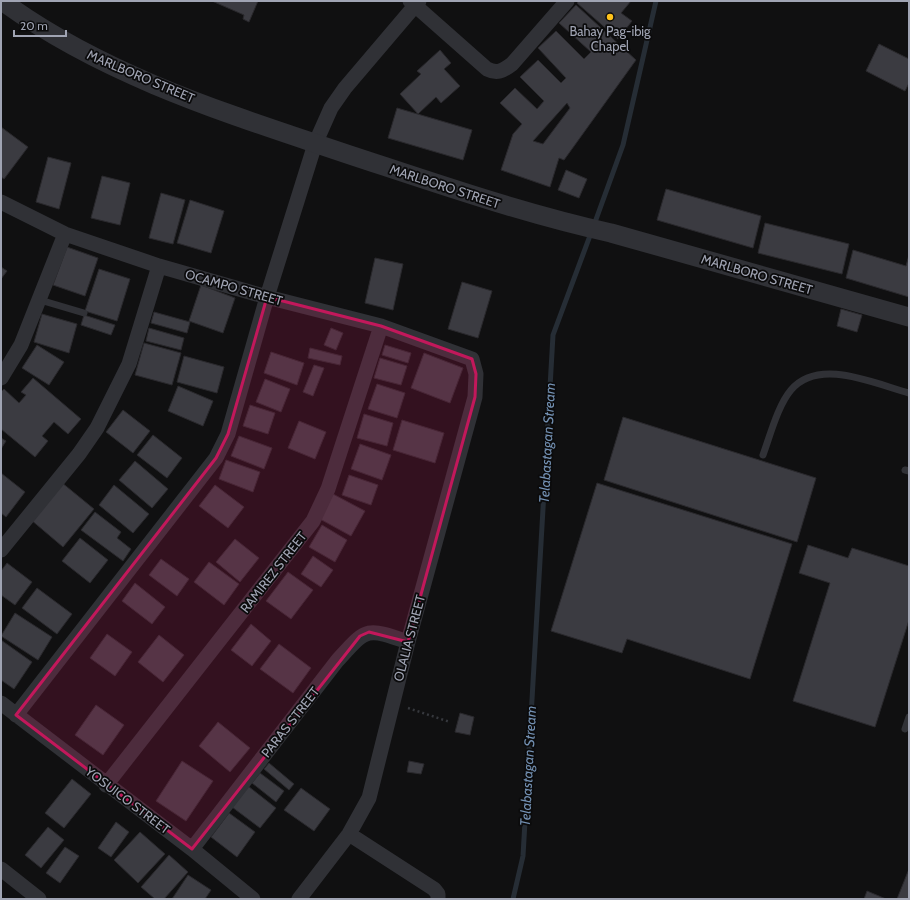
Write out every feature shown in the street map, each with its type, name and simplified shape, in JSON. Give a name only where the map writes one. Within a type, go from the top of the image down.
[{"type":"street","name":"MARLBORO STREET","points":[[2,1],[26,18],[72,46],[159,87],[315,144],[475,196],[576,226],[612,233],[909,317]]},
{"type":"street","points":[[16,715],[216,458],[228,434],[267,297],[315,144],[331,108],[345,88],[414,2],[487,69],[493,72],[502,71],[512,64],[567,1]]},
{"type":"street","name":"OCAMPO STREET","points":[[1,202],[65,234],[159,266],[267,297],[381,326],[472,359]]},
{"type":"street","points":[[1,378],[21,346],[65,234]]},
{"type":"street","points":[[1,550],[79,454],[97,428],[129,364],[159,266]]},
{"type":"street","name":"RAMIREZ STREET","points":[[106,785],[313,521],[328,490],[381,326]]},
{"type":"street","name":"OLALIA STREET","points":[[299,899],[349,834],[369,798],[392,702],[475,397],[476,374],[472,359]]},
{"type":"street","name":"PARAS STREET","points":[[192,849],[332,668],[360,636],[369,632],[382,634],[408,642]]},
{"type":"street","name":"YOSUICO STREET","points":[[1,703],[106,785],[192,849],[253,899]]},
{"type":"street","points":[[349,834],[434,889],[438,894],[438,899]]},
{"type":"street","points":[[1,869],[39,899]]},
{"type":"lane","points":[[40,300],[84,313]]},
{"type":"lane","points":[[763,455],[783,405],[791,390],[806,378],[827,373],[840,374],[909,393]]},
{"type":"lane","points":[[905,729],[909,717]]},
{"type":"path","points":[[392,702],[450,722]]},
{"type":"highlighted area","points":[[267,297],[381,326],[472,359],[476,374],[475,397],[408,642],[369,632],[360,636],[192,849],[16,715],[216,458],[228,434]]},
{"type":"building","points":[[212,1],[258,1],[249,22],[243,19],[244,15]]},
{"type":"building","name":"Bahay Pag-ibig Chapel","points":[[579,1],[631,1],[621,13],[632,21],[618,39],[577,3]]},
{"type":"building","points":[[576,5],[636,60],[564,160],[559,158],[550,187],[501,170],[513,134],[522,124],[500,103],[515,88],[537,109],[544,101],[520,77],[538,60],[561,83],[566,78],[538,48],[556,31],[584,59],[591,52],[559,23]],"holes":[[[567,103],[570,108],[543,144],[533,141]]]},
{"type":"building","points":[[879,44],[909,59],[909,83],[905,91],[866,71]]},
{"type":"building","points":[[440,50],[451,63],[444,69],[460,86],[441,103],[436,97],[418,114],[400,94],[421,74],[417,71]]},
{"type":"building","points":[[397,108],[472,130],[463,160],[388,138]]},
{"type":"building","points":[[1,127],[28,147],[4,179],[1,177]]},
{"type":"building","points":[[48,157],[71,163],[59,209],[36,202]]},
{"type":"building","points":[[566,170],[587,179],[579,198],[558,190]]},
{"type":"building","points":[[102,176],[130,183],[120,225],[91,218]]},
{"type":"building","points":[[666,189],[761,216],[753,248],[657,220]]},
{"type":"building","points":[[161,193],[185,200],[173,244],[149,238]]},
{"type":"building","points":[[190,200],[224,211],[211,253],[177,243]]},
{"type":"building","points":[[765,223],[849,244],[842,274],[758,253]]},
{"type":"building","points":[[67,247],[98,258],[85,296],[53,285]]},
{"type":"building","points":[[853,250],[906,266],[909,255],[909,297],[846,278]]},
{"type":"building","points":[[375,258],[403,264],[393,310],[365,303]]},
{"type":"building","points":[[1,267],[7,271],[1,279]]},
{"type":"building","points":[[99,269],[130,279],[117,321],[85,311]]},
{"type":"building","points":[[462,282],[492,291],[478,338],[448,329]]},
{"type":"building","points":[[201,285],[235,298],[223,333],[189,321]]},
{"type":"building","points":[[841,309],[862,315],[857,332],[837,326]]},
{"type":"building","points":[[154,312],[190,322],[187,333],[151,323]]},
{"type":"building","points":[[42,314],[77,324],[69,353],[34,342]]},
{"type":"building","points":[[84,315],[115,325],[111,335],[81,325]]},
{"type":"building","points":[[149,328],[184,338],[181,350],[146,341]]},
{"type":"building","points":[[331,328],[343,333],[336,350],[324,345]]},
{"type":"building","points":[[144,343],[181,353],[172,385],[135,375]]},
{"type":"building","points":[[37,345],[64,362],[49,385],[22,368]]},
{"type":"building","points":[[385,345],[411,353],[408,363],[382,355]]},
{"type":"building","points":[[310,348],[342,356],[340,365],[308,358]]},
{"type":"building","points":[[271,352],[304,363],[297,385],[264,373]]},
{"type":"building","points":[[424,353],[463,368],[450,403],[411,388]]},
{"type":"building","points":[[184,356],[224,367],[217,393],[177,382]]},
{"type":"building","points":[[380,358],[407,366],[401,385],[374,378]]},
{"type":"building","points":[[314,365],[324,368],[313,396],[303,392]]},
{"type":"building","points":[[33,378],[81,419],[68,434],[54,422],[42,436],[48,441],[35,457],[1,429],[1,392],[4,389],[19,403],[26,395],[21,392]]},
{"type":"building","points":[[265,379],[290,389],[281,412],[256,402]]},
{"type":"building","points":[[377,384],[405,393],[397,418],[368,409]]},
{"type":"building","points":[[178,386],[213,401],[203,426],[168,411]]},
{"type":"building","points":[[250,405],[275,413],[268,434],[243,426]]},
{"type":"building","points":[[123,410],[150,431],[133,453],[106,432]]},
{"type":"building","points":[[364,414],[393,423],[387,446],[357,438]]},
{"type":"building","points":[[623,417],[816,478],[797,542],[604,480]]},
{"type":"building","points":[[402,420],[444,433],[435,463],[393,450]]},
{"type":"building","points":[[299,421],[326,432],[315,459],[288,448]]},
{"type":"building","points":[[153,435],[182,458],[167,478],[137,455]]},
{"type":"building","points":[[239,436],[272,448],[264,469],[231,456]]},
{"type":"building","points":[[1,438],[6,441],[1,449]]},
{"type":"building","points":[[360,444],[391,455],[382,480],[351,469]]},
{"type":"building","points":[[226,460],[260,472],[253,492],[219,479]]},
{"type":"building","points":[[135,461],[168,489],[152,508],[119,480]]},
{"type":"building","points":[[1,473],[25,492],[6,517],[1,513]]},
{"type":"building","points":[[349,475],[378,485],[371,505],[342,495]]},
{"type":"building","points":[[61,482],[94,509],[63,547],[30,519]]},
{"type":"building","points":[[597,483],[792,544],[750,679],[627,639],[622,653],[551,631]]},
{"type":"building","points":[[114,485],[149,514],[133,533],[99,505]]},
{"type":"building","points":[[215,485],[244,507],[228,528],[199,506]]},
{"type":"building","points":[[333,494],[365,511],[351,536],[320,519]]},
{"type":"building","points":[[95,512],[121,532],[117,538],[131,549],[123,561],[81,530]]},
{"type":"building","points":[[322,525],[347,540],[335,562],[309,547]]},
{"type":"building","points":[[80,538],[108,560],[90,583],[62,561]]},
{"type":"building","points":[[235,539],[259,558],[240,582],[216,562]]},
{"type":"building","points":[[808,545],[848,558],[852,548],[909,566],[909,620],[875,727],[793,701],[830,583],[799,573]]},
{"type":"building","points":[[313,556],[333,570],[321,587],[301,574]]},
{"type":"building","points":[[161,559],[189,579],[177,596],[149,575]]},
{"type":"building","points":[[209,562],[239,584],[224,605],[194,582]]},
{"type":"building","points":[[7,563],[32,582],[15,605],[1,595],[1,571]]},
{"type":"building","points":[[288,572],[313,590],[291,619],[266,601]]},
{"type":"building","points":[[135,583],[165,607],[152,624],[122,601]]},
{"type":"building","points":[[37,588],[72,614],[57,634],[22,608]]},
{"type":"building","points":[[15,613],[52,637],[38,660],[1,636]]},
{"type":"building","points":[[251,624],[271,641],[252,666],[231,650]]},
{"type":"building","points":[[107,634],[132,652],[115,676],[90,658]]},
{"type":"building","points":[[159,635],[184,655],[163,682],[138,662]]},
{"type":"building","points":[[1,640],[32,662],[14,689],[1,680]]},
{"type":"building","points":[[279,644],[311,668],[293,693],[260,669]]},
{"type":"building","points":[[96,705],[124,725],[103,755],[75,735]]},
{"type":"building","points":[[460,713],[474,717],[470,735],[455,732]]},
{"type":"building","points":[[218,722],[250,748],[230,772],[199,746]]},
{"type":"building","points":[[182,761],[213,781],[186,821],[156,801]]},
{"type":"building","points":[[409,761],[424,764],[421,774],[407,772]]},
{"type":"building","points":[[269,763],[294,784],[289,790],[264,769]]},
{"type":"building","points":[[260,773],[284,791],[276,802],[252,783]]},
{"type":"building","points":[[72,779],[91,794],[64,828],[45,813]]},
{"type":"building","points":[[248,786],[276,808],[260,828],[232,807]]},
{"type":"building","points":[[301,788],[330,809],[314,831],[284,810]]},
{"type":"building","points":[[229,813],[255,832],[237,857],[211,837]]},
{"type":"building","points":[[116,822],[129,832],[111,857],[98,848]]},
{"type":"building","points":[[48,827],[64,840],[41,868],[25,855]]},
{"type":"building","points":[[140,832],[165,854],[138,883],[114,860]]},
{"type":"building","points":[[65,847],[79,856],[60,883],[46,873]]},
{"type":"building","points":[[169,855],[188,872],[164,899],[155,899],[141,887]]},
{"type":"building","points":[[909,869],[909,899],[897,899]]},
{"type":"building","points":[[188,875],[211,890],[205,899],[172,899]]},
{"type":"building","points":[[867,891],[886,899],[864,899]]},
{"type":"waterway","name":"Telabastagan Stream","points":[[594,225],[623,145],[656,1]]},
{"type":"waterway","name":"Telabastagan Stream","points":[[513,899],[523,856],[553,335],[591,233]]},
{"type":"place","name":"Bahay Pag-ibig Chapel","points":[[610,17]]}]
